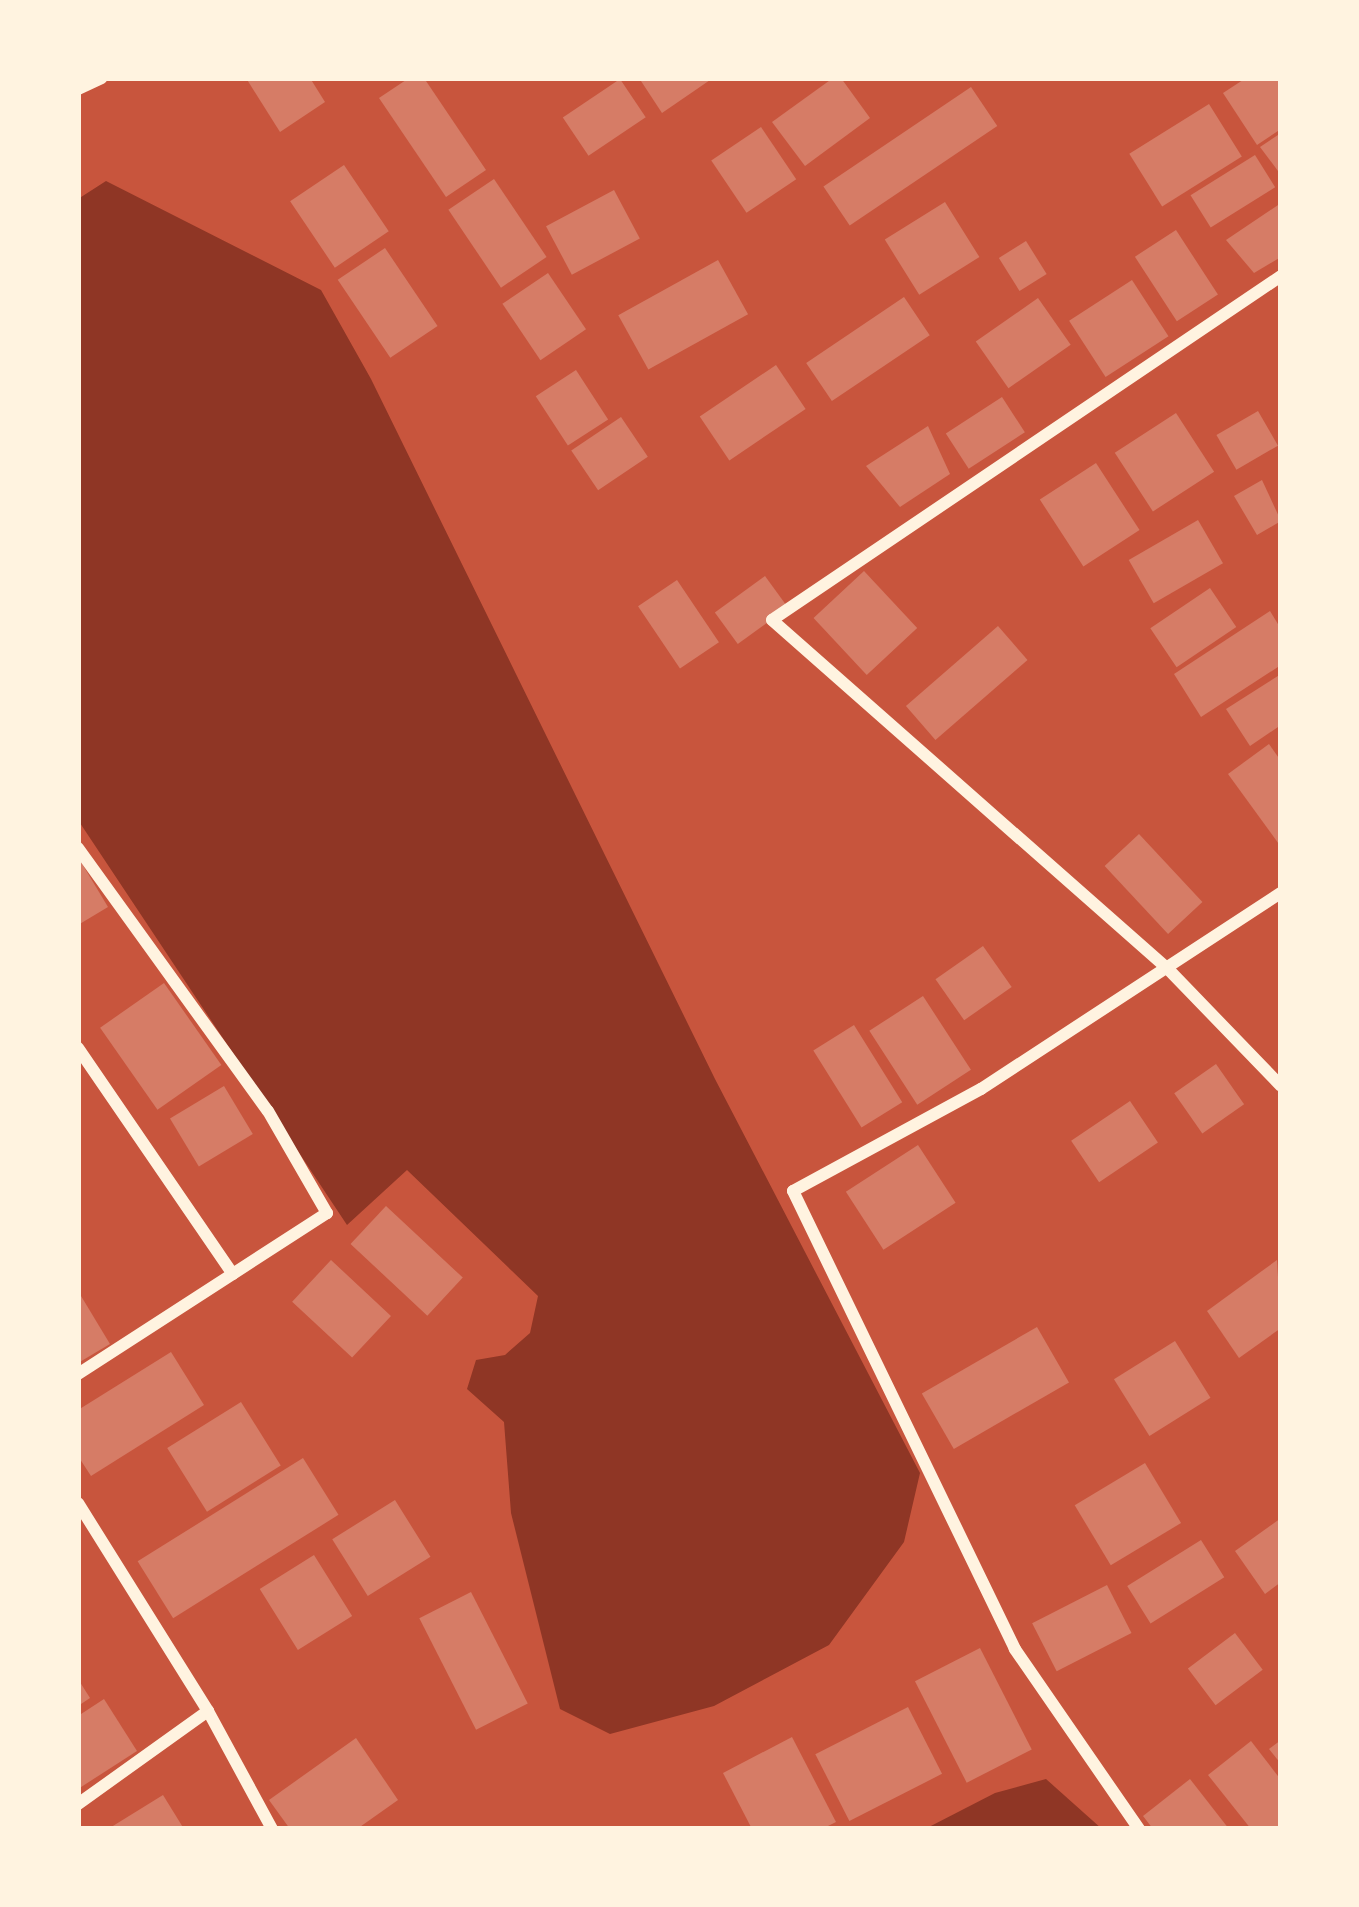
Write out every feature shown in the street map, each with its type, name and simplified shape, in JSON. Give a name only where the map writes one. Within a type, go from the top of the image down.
[{"type":"street","points":[[78,89],[103,78]]},
{"type":"street","points":[[1281,276],[772,620],[1168,970],[1281,1086]]},
{"type":"street","points":[[78,848],[268,1111],[327,1213],[78,1374]]},
{"type":"street","points":[[1139,1829],[1015,1649],[794,1191],[981,1088],[1281,893]]},
{"type":"street","points":[[78,1048],[233,1274]]},
{"type":"street","points":[[78,1503],[208,1711],[272,1829]]},
{"type":"street","points":[[78,1804],[208,1711]]},
{"type":"shaded area","points":[[106,181],[321,290],[371,379],[715,1079],[920,1473],[904,1542],[829,1645],[714,1706],[610,1734],[560,1709],[511,1513],[504,1422],[467,1389],[476,1360],[505,1355],[530,1333],[538,1296],[407,1170],[347,1225],[78,820],[78,199]]},
{"type":"shaded area","points":[[1046,1779],[1102,1829],[925,1829],[995,1793]]},
{"type":"building","points":[[246,78],[310,78],[325,102],[280,132]]},
{"type":"building","points":[[409,78],[424,78],[486,170],[446,197],[379,98]]},
{"type":"building","points":[[639,78],[713,78],[662,113]]},
{"type":"building","points":[[833,78],[841,78],[870,118],[805,166],[772,122]]},
{"type":"building","points":[[1246,78],[1281,78],[1281,129],[1257,145],[1223,93]]},
{"type":"building","points":[[620,79],[646,117],[589,156],[563,118]]},
{"type":"building","points":[[971,87],[997,126],[850,226],[823,187]]},
{"type":"building","points":[[1209,104],[1242,157],[1162,206],[1129,154]]},
{"type":"building","points":[[761,127],[796,179],[746,213],[711,161]]},
{"type":"building","points":[[1281,133],[1281,175],[1260,147]]},
{"type":"building","points":[[1255,155],[1275,187],[1211,227],[1191,195]]},
{"type":"building","points":[[344,165],[389,231],[335,268],[290,201]]},
{"type":"building","points":[[494,179],[547,257],[501,288],[448,210]]},
{"type":"building","points":[[614,190],[640,239],[572,275],[546,226]]},
{"type":"building","points":[[945,202],[979,257],[919,295],[885,240]]},
{"type":"building","points":[[1281,203],[1281,257],[1254,273],[1226,240]]},
{"type":"building","points":[[1176,230],[1218,295],[1177,321],[1135,257]]},
{"type":"building","points":[[1026,241],[1047,274],[1020,291],[999,258]]},
{"type":"building","points":[[385,248],[438,326],[390,358],[338,280]]},
{"type":"building","points":[[718,260],[748,314],[648,369],[618,315]]},
{"type":"building","points":[[548,273],[586,329],[540,360],[502,304]]},
{"type":"building","points":[[1132,280],[1168,336],[1106,377],[1069,321]]},
{"type":"building","points":[[904,297],[930,335],[832,401],[806,363]]},
{"type":"building","points":[[1038,298],[1071,345],[1008,388],[976,342]]},
{"type":"building","points":[[776,365],[806,409],[729,460],[700,416]]},
{"type":"building","points":[[576,370],[608,419],[568,446],[536,396]]},
{"type":"building","points":[[1002,397],[1025,432],[969,469],[946,433]]},
{"type":"building","points":[[1258,411],[1278,446],[1236,470],[1216,435]]},
{"type":"building","points":[[1176,413],[1214,472],[1153,511],[1115,453]]},
{"type":"building","points":[[621,417],[648,457],[598,490],[571,451]]},
{"type":"building","points":[[928,426],[950,474],[900,507],[866,466]]},
{"type":"building","points":[[1096,463],[1140,530],[1083,567],[1040,499]]},
{"type":"building","points":[[1262,480],[1281,521],[1257,535],[1234,496]]},
{"type":"building","points":[[1198,520],[1223,563],[1154,603],[1129,560]]},
{"type":"building","points":[[864,571],[917,628],[867,675],[814,618]]},
{"type":"building","points":[[765,576],[788,608],[738,644],[715,612]]},
{"type":"building","points":[[677,580],[719,642],[680,668],[638,606]]},
{"type":"building","points":[[1210,588],[1236,627],[1177,667],[1150,628]]},
{"type":"building","points":[[1270,611],[1281,629],[1281,665],[1201,717],[1174,674]]},
{"type":"building","points":[[998,626],[1028,660],[935,740],[906,706]]},
{"type":"building","points":[[1281,674],[1281,725],[1250,746],[1226,709]]},
{"type":"building","points":[[1269,744],[1281,761],[1281,847],[1228,774]]},
{"type":"building","points":[[1139,834],[1202,902],[1168,934],[1105,866]]},
{"type":"building","points":[[78,857],[108,907],[78,925]]},
{"type":"building","points":[[983,946],[1012,987],[964,1020],[935,979]]},
{"type":"building","points":[[164,983],[221,1065],[157,1110],[100,1028]]},
{"type":"building","points":[[923,996],[971,1070],[917,1105],[869,1031]]},
{"type":"building","points":[[854,1025],[902,1102],[862,1128],[813,1050]]},
{"type":"building","points":[[1216,1064],[1244,1104],[1202,1133],[1174,1093]]},
{"type":"building","points":[[224,1086],[253,1134],[199,1166],[170,1118]]},
{"type":"building","points":[[1130,1101],[1158,1142],[1099,1182],[1071,1141]]},
{"type":"building","points":[[918,1145],[956,1203],[883,1250],[846,1192]]},
{"type":"building","points":[[386,1206],[463,1278],[427,1316],[351,1244]]},
{"type":"building","points":[[331,1260],[391,1316],[352,1358],[292,1302]]},
{"type":"building","points":[[1277,1260],[1281,1328],[1239,1358],[1207,1311]]},
{"type":"building","points":[[78,1291],[110,1344],[78,1363]]},
{"type":"building","points":[[1037,1327],[1069,1382],[954,1449],[922,1394]]},
{"type":"building","points":[[1175,1341],[1211,1398],[1149,1436],[1114,1379]]},
{"type":"building","points":[[171,1352],[204,1405],[91,1476],[78,1456],[78,1410]]},
{"type":"building","points":[[241,1402],[281,1466],[207,1512],[167,1448]]},
{"type":"building","points":[[303,1458],[339,1515],[173,1618],[138,1561]]},
{"type":"building","points":[[1145,1463],[1181,1523],[1111,1565],[1075,1505]]},
{"type":"building","points":[[395,1500],[431,1557],[368,1596],[332,1539]]},
{"type":"building","points":[[1281,1518],[1281,1582],[1265,1594],[1235,1551]]},
{"type":"building","points":[[1201,1540],[1224,1577],[1151,1623],[1127,1586]]},
{"type":"building","points":[[314,1555],[352,1616],[298,1650],[260,1589]]},
{"type":"building","points":[[1107,1585],[1132,1633],[1057,1671],[1032,1623]]},
{"type":"building","points":[[471,1592],[528,1703],[476,1730],[419,1618]]},
{"type":"building","points":[[1235,1633],[1263,1670],[1216,1705],[1188,1669]]},
{"type":"building","points":[[980,1648],[1032,1750],[967,1783],[915,1681]]},
{"type":"building","points":[[78,1679],[90,1698],[78,1706]]},
{"type":"building","points":[[104,1699],[137,1751],[78,1789],[78,1716]]},
{"type":"building","points":[[908,1707],[942,1774],[849,1821],[815,1754]]},
{"type":"building","points":[[792,1737],[836,1822],[822,1829],[752,1829],[723,1773]]},
{"type":"building","points":[[356,1738],[398,1800],[357,1829],[290,1829],[269,1800]]},
{"type":"building","points":[[1281,1740],[1281,1764],[1269,1749]]},
{"type":"building","points":[[1251,1741],[1281,1780],[1281,1829],[1251,1829],[1208,1775]]},
{"type":"building","points":[[1190,1779],[1229,1829],[1153,1829],[1143,1816]]},
{"type":"building","points":[[163,1795],[184,1829],[108,1829]]}]
